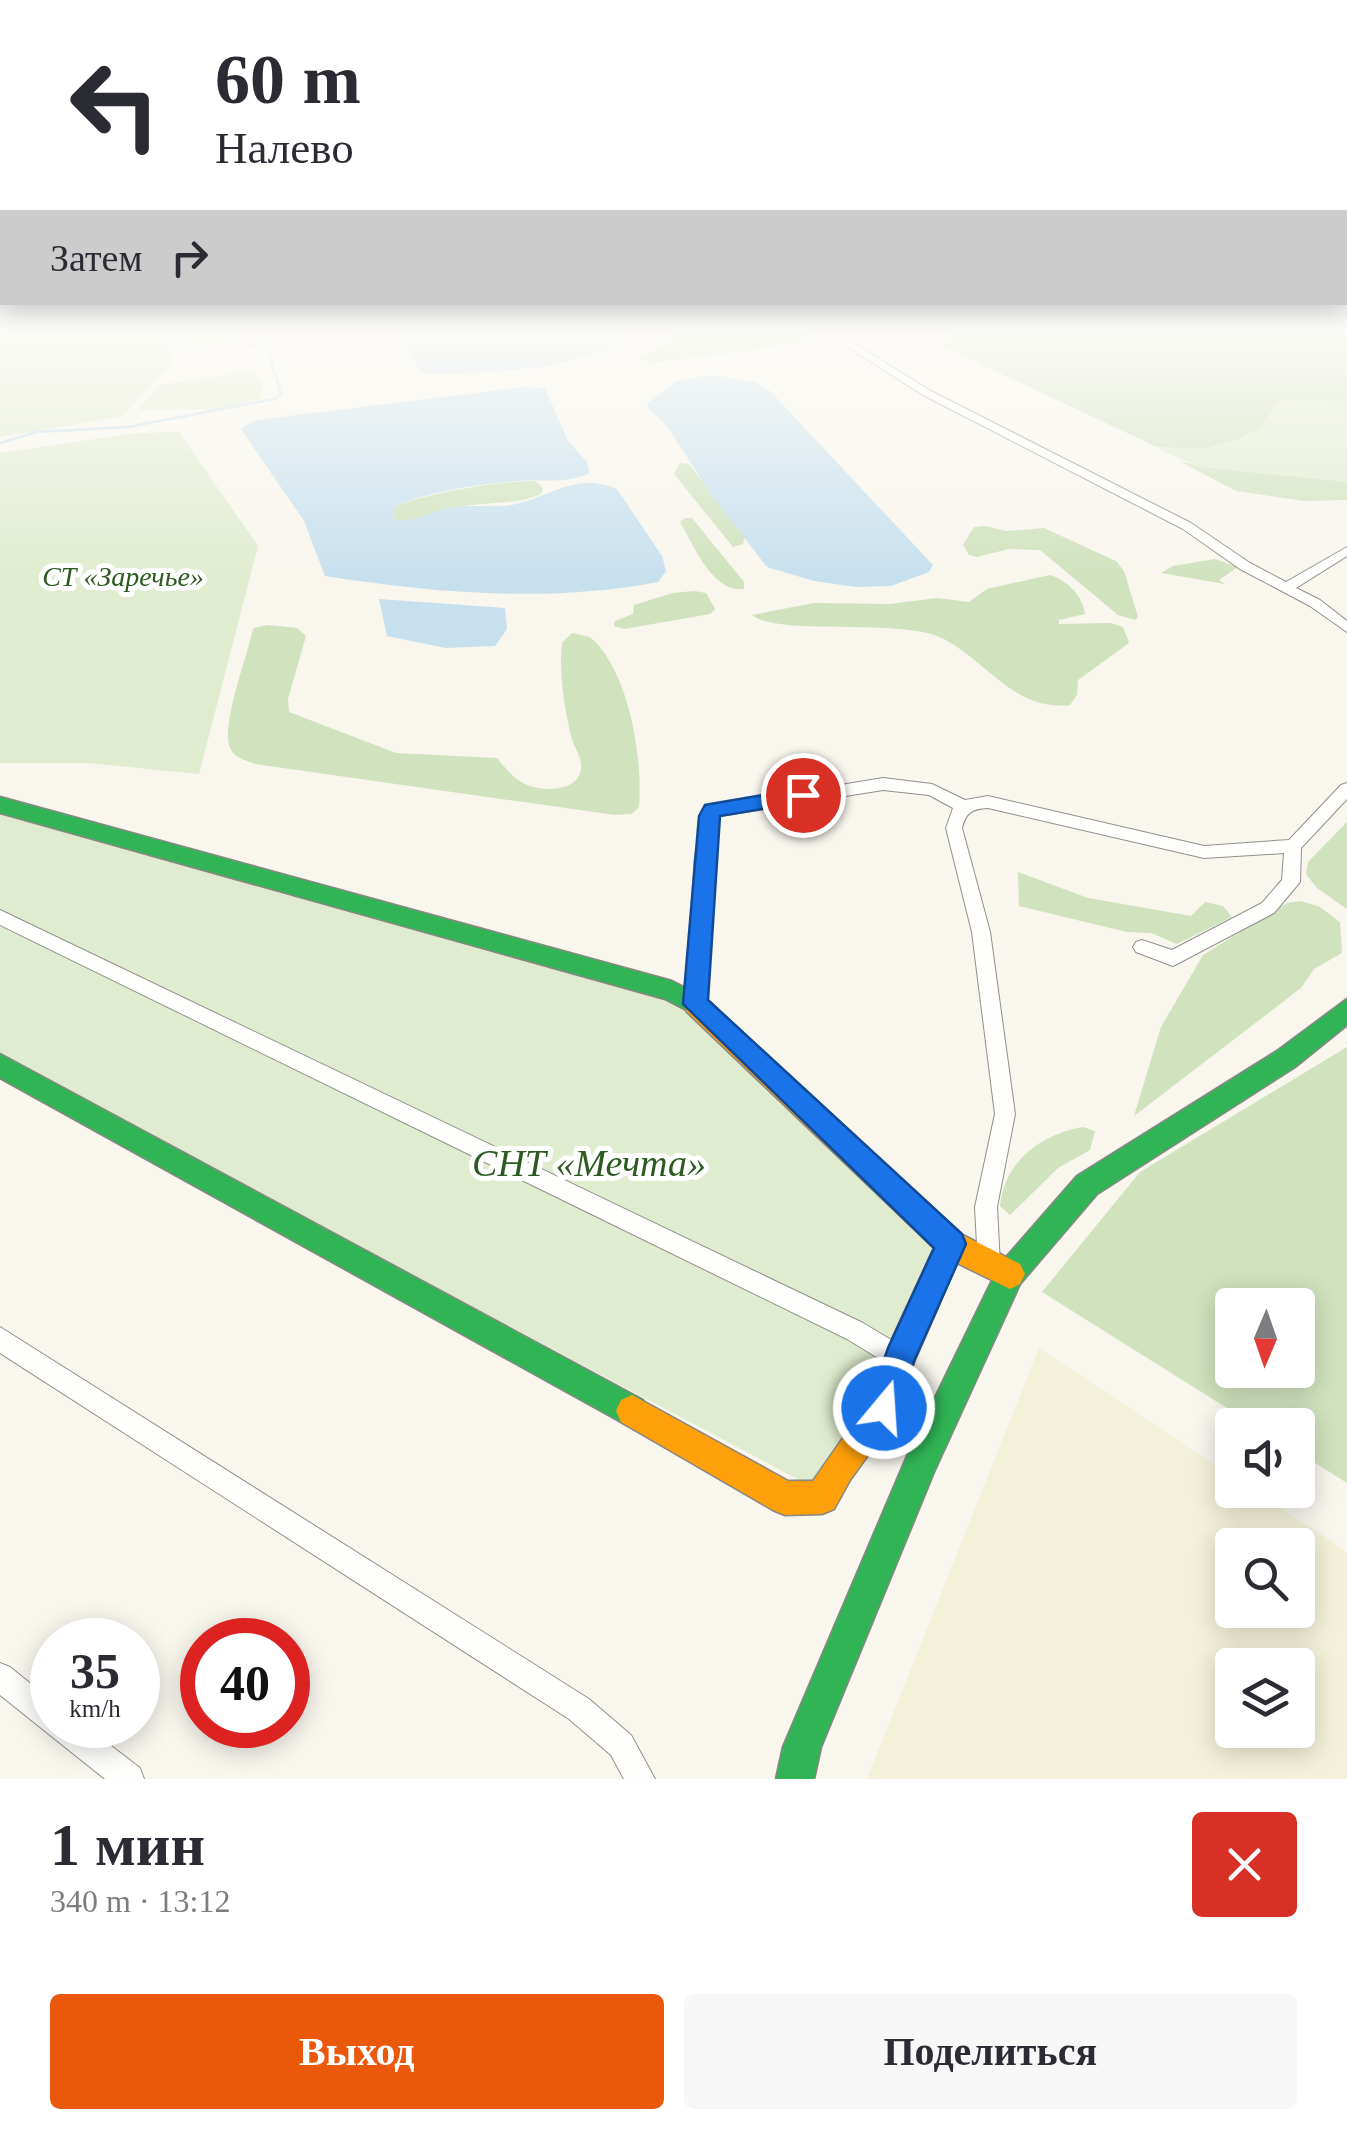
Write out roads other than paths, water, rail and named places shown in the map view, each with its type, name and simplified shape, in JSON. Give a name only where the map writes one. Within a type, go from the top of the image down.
[{"type":"street","points":[[968,414],[1188,526],[1245,566],[1316,603],[1347,628]]},
{"type":"street","points":[[1286,588],[1347,551]]},
{"type":"street","points":[[696,1004],[704,855],[713,811],[883,784],[932,790],[962,806]]},
{"type":"street","points":[[1142,947],[1173,958],[1268,908],[1292,882],[1293,846],[1347,788]]},
{"type":"street","points":[[999,1269],[986,1207],[1005,1114],[981,932],[954,828],[956,812],[962,806],[988,802],[1204,852],[1293,846]]},
{"type":"street","points":[[0,805],[672,991],[696,1004],[951,1244],[999,1269]]},
{"type":"street","points":[[0,917],[855,1331],[900,1359]]},
{"type":"street","points":[[795,1779],[802,1747],[999,1269],[1086,1185],[1286,1059],[1347,1010]]},
{"type":"street","points":[[0,1064],[486,1328],[786,1498],[822,1497],[838,1468],[884,1408],[900,1359],[951,1244]]},
{"type":"street","points":[[0,1339],[579,1708],[621,1745],[640,1779]]},
{"type":"street","points":[[0,1677],[30,1701]]},
{"type":"street","points":[[89,1748],[129,1779]]},
{"type":"water","points":[[304,414],[556,414],[568,441],[587,462],[590,473],[564,480],[506,482],[435,493],[393,509],[395,520],[415,519],[456,507],[511,505],[575,484],[602,484],[617,489],[662,556],[666,571],[658,582],[533,594],[450,591],[325,576],[304,521],[241,429],[253,421]]},
{"type":"water","points":[[654,414],[792,414],[933,565],[929,572],[891,586],[856,587],[814,581],[767,567],[712,496],[667,426]]},
{"type":"water","points":[[379,599],[505,608],[507,629],[495,646],[446,648],[387,636]]},
{"type":"waterway","points":[[0,443],[36,432],[128,427],[196,414]]},
{"type":"park label","name":"СТ «Заречье»","points":[[123,576]]},
{"type":"park label","name":"СНТ «Мечта»","points":[[589,1163]]}]
